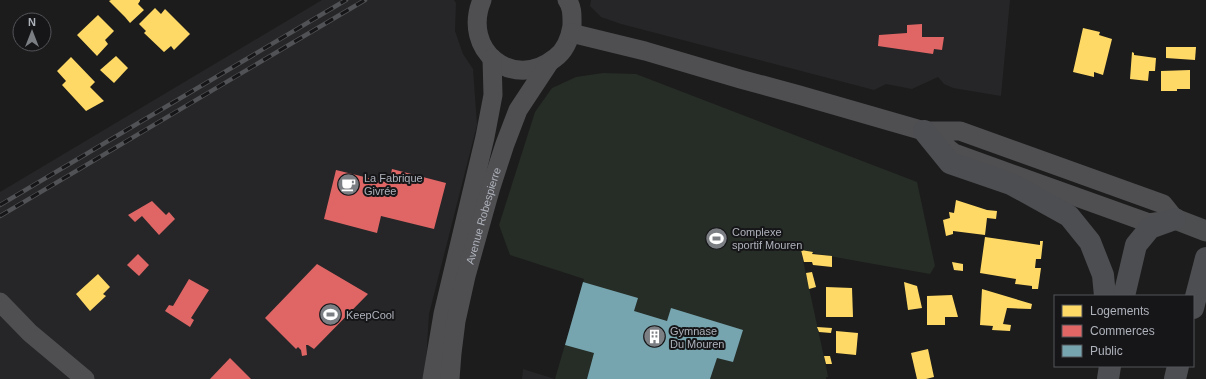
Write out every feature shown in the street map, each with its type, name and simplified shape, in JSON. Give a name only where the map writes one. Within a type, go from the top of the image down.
[{"type":"highway","points":[[924,131],[950,163],[1012,184],[1069,216],[1090,242],[1103,275],[1105,295]]},
{"type":"highway","points":[[1124,295],[1136,245],[1150,228],[1175,219]]},
{"type":"highway","points":[[1194,304],[1206,258]]},
{"type":"highway","points":[[1108,379],[1110,367]]},
{"type":"highway","points":[[1175,379],[1178,367]]},
{"type":"main road","points":[[482,0],[477,16],[477,32],[482,46],[492,58],[505,66],[520,70],[535,69],[549,63],[559,55],[566,45],[571,33],[572,12],[569,1]]},
{"type":"main road","points":[[571,33],[645,51],[924,131],[954,153],[1148,223],[1175,219],[1206,231]]},
{"type":"main road","name":"Avenue Robespierre","points":[[432,379],[443,314],[492,102],[492,58]]},
{"type":"main road","name":"Avenue Robespierre","points":[[450,379],[456,321],[466,276],[491,187],[518,110],[549,63]]},
{"type":"main road","points":[[0,302],[30,333],[85,379]]},
{"type":"shaded area","points":[[322,0],[454,0],[456,3],[455,31],[463,54],[473,69],[477,125],[429,314],[425,379],[0,379],[0,192]]},
{"type":"shaded area","points":[[591,0],[1010,0],[1001,96],[953,88],[944,84],[938,77],[912,89],[886,84],[874,90],[621,24],[601,17],[590,6]]},
{"type":"shaded area","name":"Complexe sportif Mouren","points":[[603,73],[636,74],[917,182],[935,266],[930,274],[801,251],[827,371],[828,377],[826,377],[826,379],[555,379],[584,279],[510,255],[499,225],[535,112],[552,88],[576,77]]},
{"type":"shaded area","points":[[523,369],[555,379],[522,379]]},
{"type":"building: Logements","points":[[140,0],[138,4],[144,10],[130,23],[109,1]]},
{"type":"building: Logements","points":[[155,8],[161,14],[165,9],[190,34],[174,50],[171,46],[164,52],[144,33],[146,31],[139,24]]},
{"type":"building: Logements","points":[[98,15],[114,31],[105,40],[108,44],[97,56],[77,35]]},
{"type":"building: Logements","points":[[1083,28],[1100,32],[1099,35],[1112,39],[1103,75],[1094,72],[1094,77],[1073,72]]},
{"type":"building: Logements","points":[[1166,47],[1196,47],[1195,60],[1166,58]]},
{"type":"building: Logements","points":[[1132,52],[1134,55],[1156,58],[1155,71],[1149,71],[1148,81],[1130,79]]},
{"type":"building: Logements","points":[[116,56],[128,68],[114,83],[100,70]]},
{"type":"building: Logements","points":[[71,57],[95,82],[90,87],[104,101],[86,111],[62,85],[66,81],[57,71]]},
{"type":"building: Logements","points":[[1190,70],[1190,89],[1161,91],[1161,71]]},
{"type":"building: Logements","points":[[956,200],[987,210],[997,211],[996,219],[987,218],[985,235],[953,231],[953,234],[946,236],[943,220],[950,218],[949,212],[954,213]]},
{"type":"building: Logements","points":[[985,237],[1040,245],[1040,241],[1043,241],[1041,259],[1036,259],[1035,268],[1041,268],[1038,289],[1032,289],[1032,286],[1015,284],[1016,279],[980,273]]},
{"type":"building: Logements","points":[[801,250],[813,252],[812,254],[832,256],[832,267],[813,265],[812,262],[804,262]]},
{"type":"building: Logements","points":[[952,262],[963,264],[963,271],[954,270]]},
{"type":"building: Logements","points":[[812,272],[816,287],[809,289],[806,273]]},
{"type":"building: Logements","points":[[98,274],[110,287],[103,294],[106,296],[90,311],[76,294]]},
{"type":"building: Logements","points":[[904,282],[917,286],[922,308],[908,310]]},
{"type":"building: Logements","points":[[826,287],[852,288],[853,317],[826,317]]},
{"type":"building: Logements","points":[[982,289],[1032,304],[1031,309],[1007,308],[1003,324],[1011,325],[1010,331],[992,330],[993,326],[980,325]]},
{"type":"building: Logements","points":[[952,295],[958,317],[945,317],[945,325],[927,325],[927,296]]},
{"type":"building: Logements","points":[[817,327],[832,328],[831,333],[819,332]]},
{"type":"building: Logements","points":[[836,331],[858,333],[856,355],[836,353]]},
{"type":"building: Logements","points":[[928,349],[934,377],[917,379],[911,353]]},
{"type":"building: Logements","points":[[824,356],[830,356],[832,364],[826,364]]},
{"type":"building: Commerces","points":[[922,24],[922,37],[944,37],[942,50],[934,49],[933,54],[878,46],[879,35],[907,33],[907,25]]},
{"type":"building: Commerces","points":[[392,169],[446,183],[434,229],[381,216],[377,233],[324,219],[336,170],[389,183]]},
{"type":"building: Commerces","points":[[152,201],[166,215],[169,212],[175,219],[159,235],[142,216],[135,222],[128,215]]},
{"type":"building: Commerces","points":[[138,254],[149,265],[139,276],[127,265]]},
{"type":"building: Commerces","points":[[317,264],[368,294],[314,349],[306,345],[307,355],[302,356],[301,350],[298,347],[296,349],[265,318]]},
{"type":"building: Commerces","points":[[189,279],[209,290],[191,318],[194,320],[190,327],[165,311],[169,305],[173,306]]},
{"type":"building: Commerces","points":[[230,358],[251,379],[210,379]]},
{"type":"building: Public","name":"Gymnase Du Mouren","points":[[583,282],[638,298],[634,311],[667,321],[671,308],[743,330],[733,362],[717,358],[710,379],[587,379],[594,353],[565,345]]},
{"type":"railway","points":[[0,205],[346,0]]},
{"type":"railway","points":[[0,216],[365,0]]},
{"type":"place","name":"La Fabrique Givrée","points":[[348,184]]},
{"type":"place","name":"Complexe sportif Mouren","points":[[716,238]]},
{"type":"place","name":"KeepCool","points":[[331,315]]},
{"type":"place","name":"Gymnase Du Mouren","points":[[654,337]]}]
